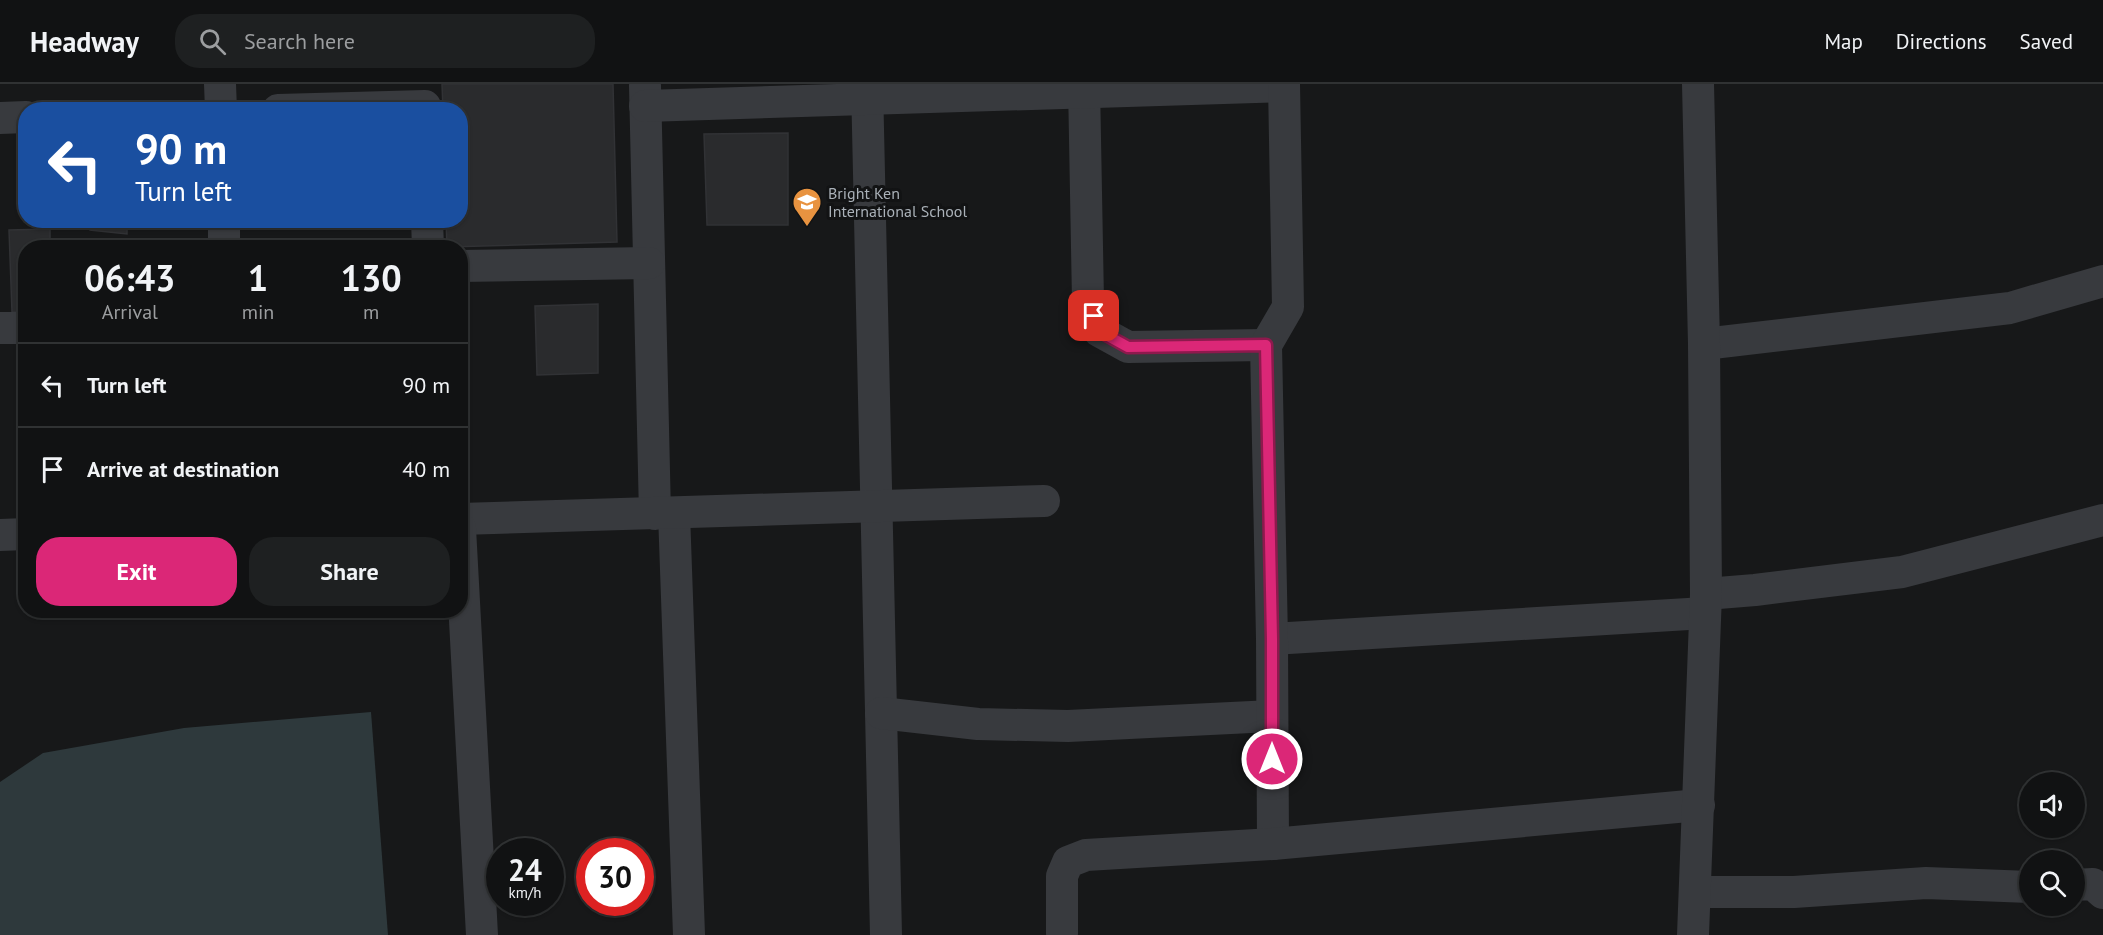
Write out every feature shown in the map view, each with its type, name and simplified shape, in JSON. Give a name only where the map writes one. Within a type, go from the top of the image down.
[{"type":"street","points":[[220,84],[221,102]]},
{"type":"street","points":[[1693,935],[1706,603],[1704,344],[1698,84]]},
{"type":"street","points":[[689,935],[649,263],[645,95],[1284,85],[1288,307],[1266,345],[1272,639],[1273,844]]},
{"type":"street","points":[[1084,88],[1088,301],[1099,331],[1128,347],[1266,345]]},
{"type":"street","points":[[867,92],[886,935]]},
{"type":"street","points":[[396,102],[425,100]]},
{"type":"street","points":[[0,117],[18,117]]},
{"type":"street","points":[[468,266],[649,263]]},
{"type":"street","points":[[1704,344],[2010,308],[2103,281]]},
{"type":"street","points":[[0,328],[18,328]]},
{"type":"street","points":[[468,519],[1044,501]]},
{"type":"street","points":[[1272,639],[1706,603],[1755,590],[1902,572],[2103,520]]},
{"type":"street","points":[[0,535],[18,534]]},
{"type":"street","points":[[465,618],[482,935]]},
{"type":"street","points":[[881,713],[978,724],[1068,726],[1272,716]]},
{"type":"street","points":[[1062,933],[1062,876],[1068,862],[1086,855],[1273,844],[1698,806]]},
{"type":"street","points":[[1695,892],[1794,892],[1926,883],[2019,886]]},
{"type":"street","points":[[2085,884],[2093,884],[2103,893]]},
{"type":"shaded area","points":[[371,712],[388,935],[0,935],[0,782],[43,753],[184,728]]},
{"type":"building","points":[[442,84],[613,84],[617,242],[468,246],[468,240],[447,240],[446,228],[468,228],[468,102],[443,102]]},
{"type":"building","points":[[788,133],[788,225],[707,225],[704,134]]},
{"type":"building","points":[[90,228],[127,228],[127,234],[90,230]]},
{"type":"building","points":[[50,229],[50,240],[18,240],[18,312],[12,312],[9,230]]},
{"type":"building","points":[[598,304],[598,373],[537,375],[535,306]]},
{"type":"place","name":"Bright Ken International School","points":[[807,228]]},
{"type":"route","points":[[1094,316],[1099,331],[1128,347],[1266,345],[1272,759]]}]
